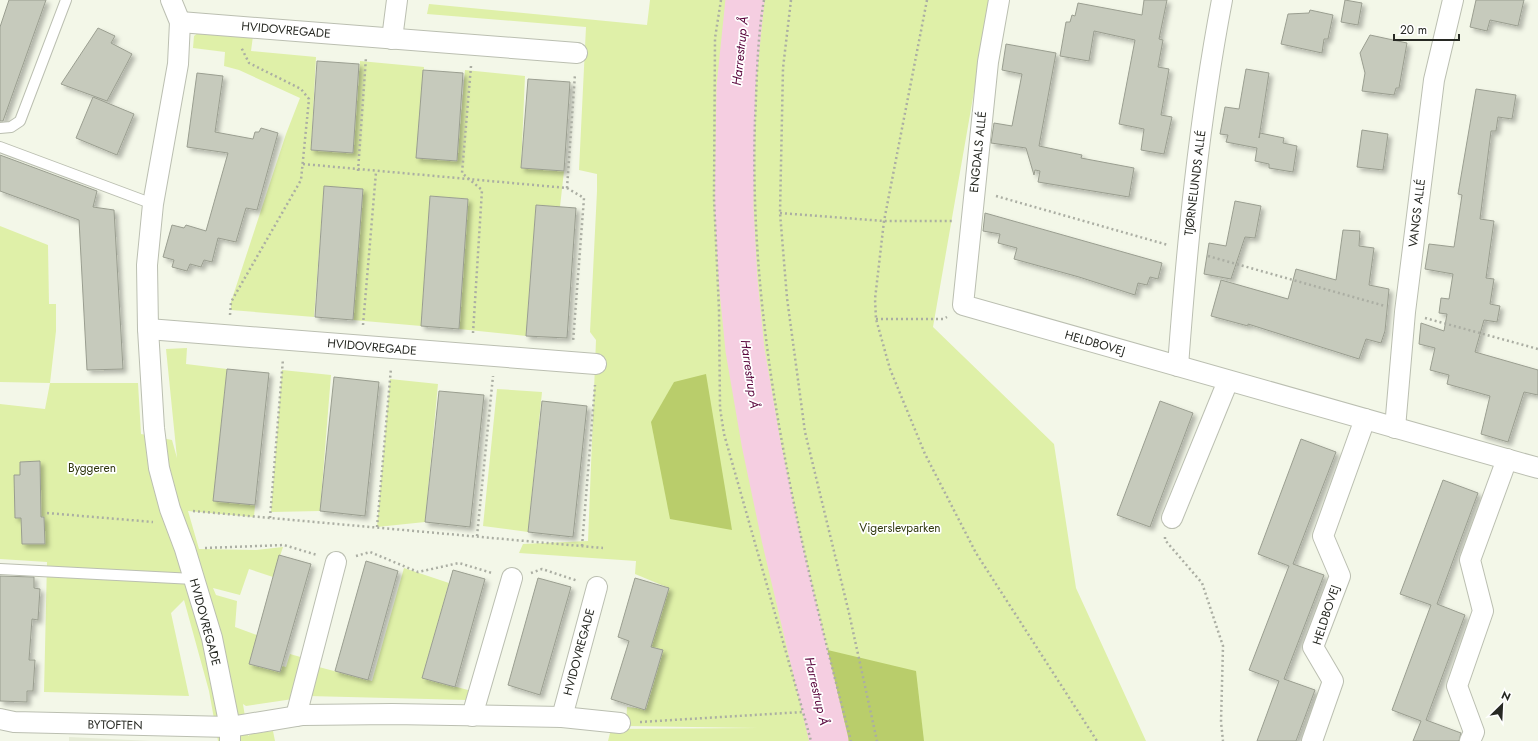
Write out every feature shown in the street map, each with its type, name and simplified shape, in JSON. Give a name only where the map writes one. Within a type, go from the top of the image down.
[{"type":"street","name":"HVIDOVREGADE","points":[[171,0],[180,22],[178,64],[153,204],[147,265],[148,329],[154,428],[160,468],[173,516],[185,549],[212,638],[230,734]]},
{"type":"street","points":[[392,38],[397,0]]},
{"type":"street","name":"ENGDALS ALLÉ","points":[[963,305],[988,62],[999,0]]},
{"type":"street","name":"TJØRNELUNDS ALLÉ","points":[[1178,366],[1187,250],[1210,63],[1222,0]]},
{"type":"street","name":"VANGS ALLÉ","points":[[1395,428],[1405,312],[1434,80],[1453,0]]},
{"type":"street","name":"HVIDOVREGADE","points":[[180,22],[576,53]]},
{"type":"street","name":"HELDBOVEJ","points":[[963,305],[1538,468]]},
{"type":"street","name":"HVIDOVREGADE","points":[[148,329],[596,364]]},
{"type":"street","points":[[1172,518],[1228,381]]},
{"type":"street","name":"HELDBOVEJ","points":[[1312,741],[1333,681],[1313,647],[1340,576],[1324,536],[1365,419]]},
{"type":"street","points":[[1470,741],[1474,732],[1457,686],[1483,611],[1470,560],[1507,459]]},
{"type":"street","points":[[296,716],[336,562]]},
{"type":"street","points":[[472,716],[512,578]]},
{"type":"street","name":"HVIDOVREGADE","points":[[562,717],[597,587]]},
{"type":"street","points":[[230,734],[303,715],[384,714],[562,717],[620,723]]},
{"type":"street","name":"BYTOFTEN","points":[[0,719],[14,722],[230,734]]},
{"type":"lane","points":[[0,128],[11,127],[20,121],[66,0]]},
{"type":"lane","points":[[0,147],[153,204]]},
{"type":"lane","points":[[0,569],[194,578]]},
{"type":"path","points":[[721,0],[715,38],[714,169],[719,310],[720,408],[724,434],[811,741]]},
{"type":"path","points":[[764,0],[757,83],[754,170],[756,242],[764,329],[776,417],[794,505],[851,741]]},
{"type":"path","points":[[791,0],[783,68],[780,213],[787,298],[805,432],[849,613],[878,741]]},
{"type":"path","points":[[927,0],[884,221],[875,299],[876,319],[890,369],[925,454],[976,553],[1097,741]]},
{"type":"path","points":[[229,335],[231,302],[301,180],[309,100],[301,89],[248,63],[231,26]]},
{"type":"path","points":[[358,171],[368,36]]},
{"type":"path","points":[[471,355],[482,190],[462,173],[473,45]]},
{"type":"path","points":[[567,188],[576,53]]},
{"type":"path","points":[[303,164],[358,171],[567,188],[584,198],[572,362]]},
{"type":"path","points":[[361,346],[376,172]]},
{"type":"path","points":[[974,190],[1538,349]]},
{"type":"path","points":[[780,213],[884,221],[972,220]]},
{"type":"path","points":[[876,319],[943,319],[963,305]]},
{"type":"path","points":[[270,518],[285,340]]},
{"type":"path","points":[[377,527],[392,349]]},
{"type":"path","points":[[477,536],[495,357]]},
{"type":"path","points":[[582,546],[596,364]]},
{"type":"path","points":[[46,513],[270,518],[604,548]]},
{"type":"path","points":[[1172,518],[1164,540],[1202,583],[1223,646],[1221,722],[1223,741]]},
{"type":"path","points":[[185,549],[284,545],[336,562],[370,552],[418,572],[459,563],[512,578],[542,569],[597,587]]},
{"type":"path","points":[[620,723],[803,712]]},
{"type":"shaded area","points":[[69,737],[151,741],[69,741]]},
{"type":"green space","name":"Vigerslevparken","points":[[650,0],[990,0],[933,327],[1054,444],[1076,588],[1146,741],[608,741],[611,729],[758,728],[626,726],[627,707],[646,709],[663,650],[651,647],[669,588],[635,574],[636,561],[519,553],[523,544],[588,541],[596,340],[590,332],[597,174],[579,170],[586,27],[427,14],[429,4],[647,25]]},
{"type":"green space","points":[[199,32],[253,36],[251,51],[316,57],[311,150],[353,153],[360,61],[424,67],[417,158],[457,161],[465,70],[525,76],[521,168],[564,171],[560,207],[536,205],[526,336],[459,329],[468,199],[430,196],[421,326],[353,320],[363,189],[324,187],[314,317],[231,310],[231,302],[286,134],[300,98],[239,70],[224,66],[225,52],[193,48],[194,36]]},
{"type":"green space","points":[[0,226],[48,245],[49,304],[56,304],[56,331],[50,383],[0,382]]},
{"type":"green space","name":"Byggeren","points":[[187,348],[186,364],[227,369],[213,501],[255,505],[254,517],[188,511],[199,549],[256,550],[283,547],[273,577],[249,569],[240,595],[213,588],[216,595],[237,601],[235,627],[257,635],[249,664],[280,672],[282,666],[286,667],[290,654],[304,658],[293,699],[246,706],[243,704],[248,736],[251,734],[273,731],[275,741],[218,741],[209,691],[184,600],[171,613],[189,696],[44,692],[47,562],[0,559],[0,404],[45,409],[50,383],[138,383],[141,434],[172,440],[177,458],[166,349]]},
{"type":"green space","points":[[282,370],[331,375],[320,511],[271,512]]},
{"type":"green space","points":[[706,374],[732,530],[670,519],[651,422],[674,382]]},
{"type":"green space","points":[[390,379],[438,384],[425,522],[377,527]]},
{"type":"green space","points":[[497,389],[542,392],[528,532],[483,526]]},
{"type":"green space","points":[[404,568],[449,583],[422,678],[472,691],[468,700],[308,696],[315,666],[372,681]]},
{"type":"green space","points":[[815,647],[916,671],[924,741],[835,741]]},
{"type":"building","points":[[9,0],[46,0],[3,121],[0,121],[0,27]]},
{"type":"building","points":[[1144,0],[1167,0],[1159,39],[1163,40],[1158,67],[1169,69],[1161,115],[1172,117],[1164,154],[1141,150],[1144,129],[1119,124],[1135,40],[1094,31],[1089,61],[1060,56],[1066,22],[1070,22],[1072,15],[1075,16],[1078,3],[1142,15]]},
{"type":"building","points":[[1345,0],[1362,3],[1358,25],[1341,22]]},
{"type":"building","points":[[1476,0],[1524,0],[1518,26],[1490,20],[1487,31],[1470,27]]},
{"type":"building","points":[[1310,10],[1333,15],[1328,39],[1324,39],[1322,53],[1281,44],[1288,14],[1309,13]]},
{"type":"building","points":[[98,28],[115,36],[111,43],[132,54],[107,101],[61,84]]},
{"type":"building","points":[[1370,35],[1407,43],[1399,88],[1396,88],[1394,95],[1362,91],[1365,73],[1360,53]]},
{"type":"building","points":[[1006,44],[1056,53],[1039,146],[1082,155],[1081,158],[1134,168],[1129,197],[1038,182],[1040,171],[1035,170],[1034,175],[1026,148],[991,143],[994,123],[1012,126],[1022,74],[1002,70]]},
{"type":"building","points":[[317,61],[359,64],[353,153],[311,150]]},
{"type":"building","points":[[1246,69],[1269,73],[1259,138],[1260,133],[1284,138],[1283,143],[1297,146],[1293,172],[1269,168],[1269,164],[1255,161],[1257,148],[1226,142],[1228,135],[1220,134],[1225,107],[1239,109]]},
{"type":"building","points":[[423,70],[463,73],[457,161],[416,158]]},
{"type":"building","points":[[197,73],[223,76],[215,132],[253,139],[255,132],[259,132],[261,128],[278,133],[257,210],[246,208],[236,242],[218,238],[212,262],[204,260],[201,267],[190,264],[187,271],[172,267],[174,260],[163,257],[172,225],[184,228],[186,225],[206,231],[228,153],[187,147]]},
{"type":"building","points":[[528,79],[570,82],[564,171],[521,168]]},
{"type":"building","points":[[1476,89],[1516,95],[1512,119],[1498,117],[1496,131],[1491,131],[1480,219],[1494,221],[1486,278],[1494,279],[1490,304],[1500,306],[1497,322],[1484,320],[1475,352],[1538,370],[1538,395],[1524,392],[1508,442],[1481,434],[1490,396],[1447,384],[1449,375],[1430,370],[1435,348],[1419,344],[1421,323],[1444,331],[1447,314],[1439,313],[1441,298],[1449,299],[1453,274],[1425,269],[1429,244],[1454,247],[1462,195],[1458,194]]},
{"type":"building","points":[[93,97],[134,114],[117,155],[76,138]]},
{"type":"building","points":[[1362,130],[1388,134],[1383,170],[1357,167]]},
{"type":"building","points":[[0,155],[97,191],[93,207],[114,210],[123,369],[87,370],[79,220],[0,191]]},
{"type":"building","points":[[324,186],[363,189],[353,320],[315,317]]},
{"type":"building","points":[[430,196],[468,199],[459,329],[421,326]]},
{"type":"building","points":[[1235,201],[1261,206],[1255,238],[1245,237],[1231,279],[1204,274],[1209,243],[1226,246]]},
{"type":"building","points":[[536,205],[576,208],[567,338],[526,336]]},
{"type":"building","points":[[985,213],[1162,263],[1158,279],[1150,277],[1147,285],[1138,283],[1135,295],[1079,277],[1014,259],[1017,248],[998,243],[1000,234],[983,231]]},
{"type":"building","points":[[1343,230],[1360,231],[1359,246],[1374,248],[1369,285],[1389,289],[1385,331],[1381,343],[1366,339],[1359,359],[1248,324],[1248,326],[1211,316],[1221,280],[1288,299],[1296,269],[1336,280]]},
{"type":"building","points":[[227,369],[269,373],[255,505],[213,501]]},
{"type":"building","points":[[334,377],[379,382],[365,516],[320,511]]},
{"type":"building","points":[[439,391],[484,395],[470,527],[425,522]]},
{"type":"building","points":[[542,401],[587,406],[573,537],[528,532]]},
{"type":"building","points":[[1160,401],[1193,413],[1150,527],[1117,515]]},
{"type":"building","points":[[1301,439],[1336,452],[1293,564],[1324,575],[1284,679],[1315,690],[1296,741],[1257,741],[1279,681],[1249,670],[1289,566],[1258,554]]},
{"type":"building","points":[[40,461],[41,517],[44,517],[45,544],[22,544],[21,518],[15,518],[14,475],[20,475],[20,462]]},
{"type":"building","points":[[1443,480],[1478,493],[1437,604],[1465,615],[1426,720],[1461,733],[1459,741],[1413,741],[1421,721],[1392,710],[1431,605],[1400,594]]},
{"type":"building","points":[[279,555],[311,564],[280,672],[249,664]]},
{"type":"building","points":[[366,561],[398,571],[368,680],[335,671]]},
{"type":"building","points":[[453,570],[485,579],[455,687],[422,678]]},
{"type":"building","points":[[0,576],[34,577],[34,588],[40,589],[38,620],[32,619],[29,660],[35,660],[33,691],[27,691],[27,702],[0,701]]},
{"type":"building","points":[[538,578],[571,587],[540,695],[508,685]]},
{"type":"building","points":[[635,578],[669,588],[651,647],[663,650],[645,710],[611,699],[629,641],[618,637]]},
{"type":"waterway","name":"Harrestrup Å","points":[[745,0],[736,87],[734,207],[738,280],[745,350],[761,443],[781,538],[829,741]]}]
